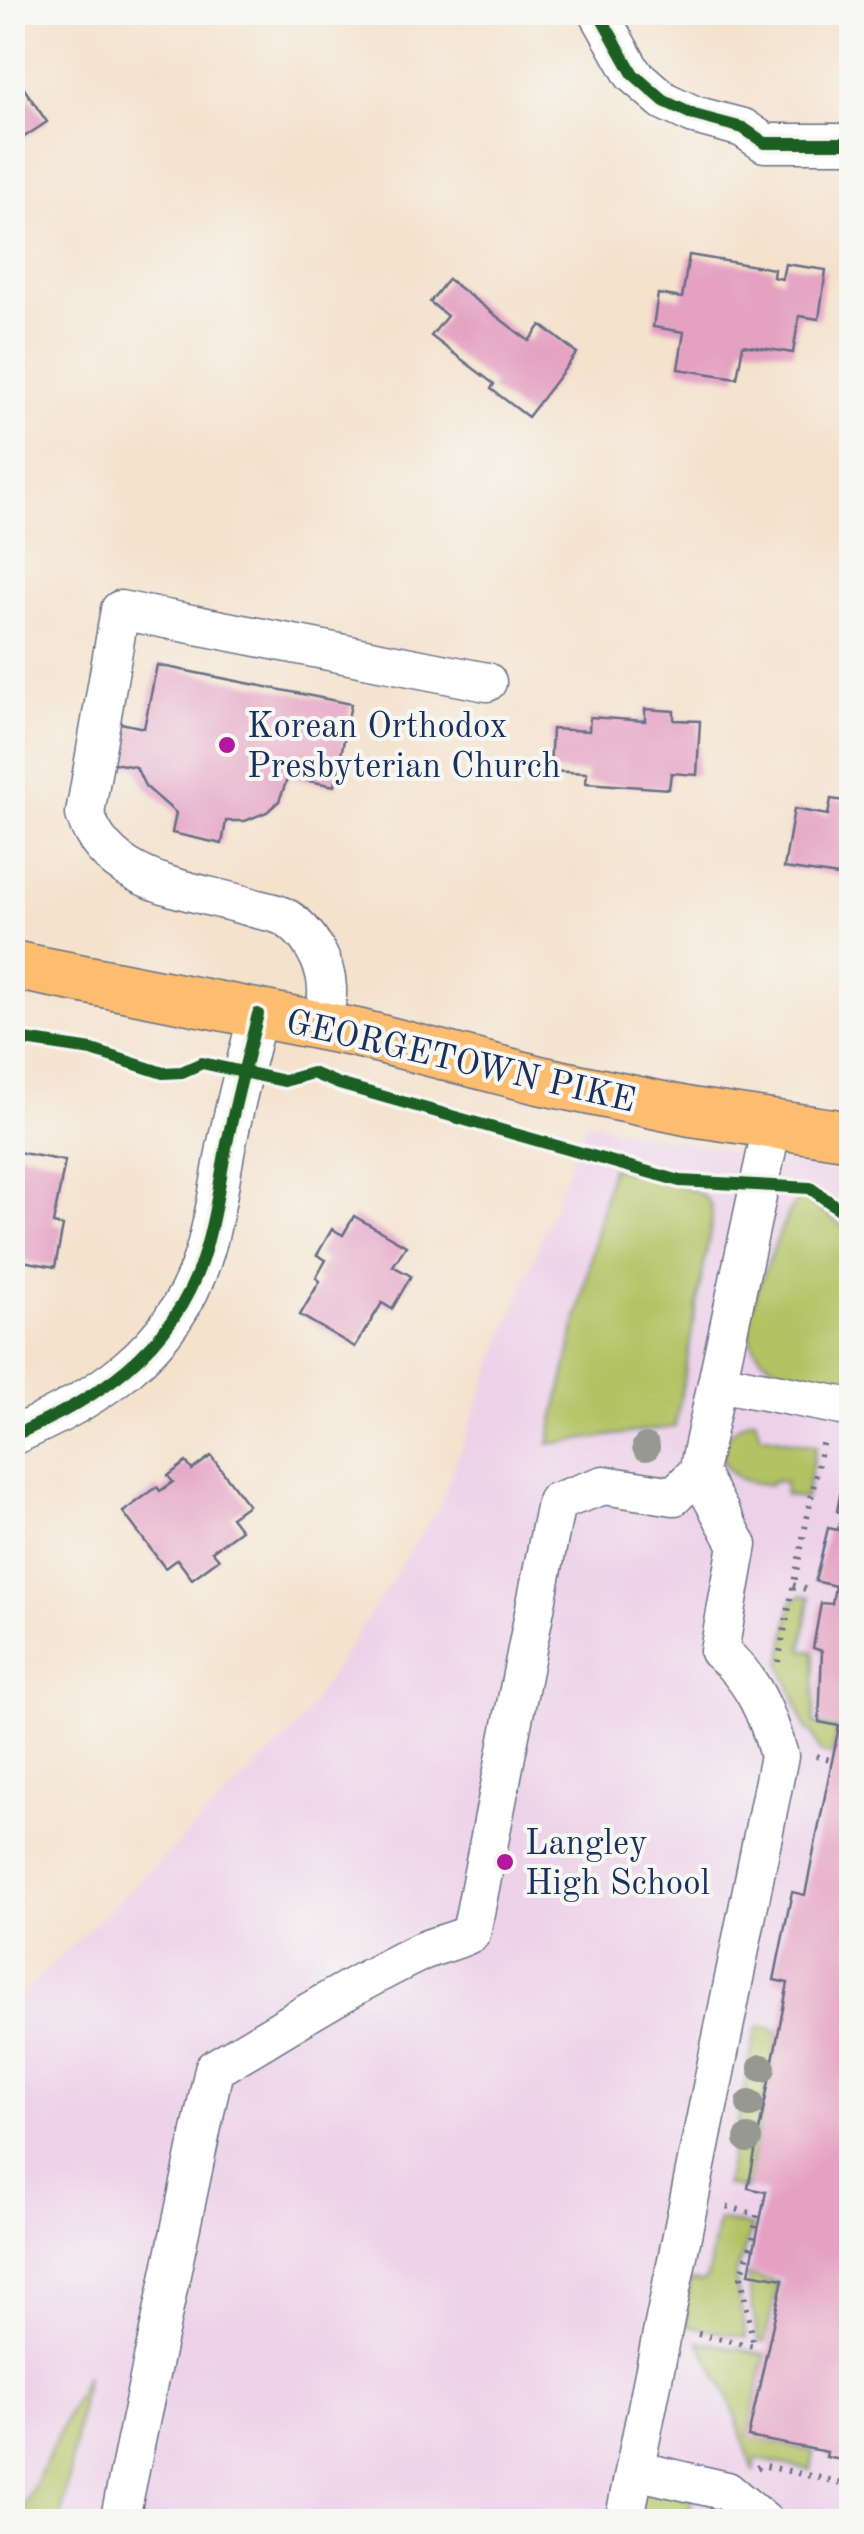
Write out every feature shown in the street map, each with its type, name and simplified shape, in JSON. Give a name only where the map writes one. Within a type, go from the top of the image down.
[{"type":"main road","name":"GEORGETOWN PIKE","points":[[12,966],[322,1026],[539,1080],[772,1126],[852,1136]]},
{"type":"street","points":[[598,12],[633,74],[664,101],[694,115],[743,128],[766,143],[852,143]]},
{"type":"street","points":[[322,1026],[328,987],[316,949],[286,918],[175,890],[120,864],[91,834],[85,814],[120,610],[487,682]]},
{"type":"street","points":[[12,1436],[54,1418],[123,1376],[157,1340],[184,1303],[209,1235],[258,1014]]},
{"type":"street","points":[[118,2522],[214,2069],[345,1991],[425,1950],[471,1933],[556,1502],[604,1485],[674,1496],[698,1472],[772,1126]]},
{"type":"street","points":[[718,1382],[852,1408]]},
{"type":"street","points":[[624,2522],[779,1756],[756,1694],[736,1665],[719,1651],[738,1546],[698,1472]]},
{"type":"street","points":[[635,2470],[727,2491],[764,2522]]},
{"type":"path","points":[[776,1670],[823,1438]]},
{"type":"path","points":[[793,1585],[812,1591]]},
{"type":"path","points":[[809,1740],[817,1758],[830,1760]]},
{"type":"path","points":[[695,2333],[754,2346],[740,2276],[753,2239],[756,2216],[716,2203]]},
{"type":"shaded area","name":"Langley High School","points":[[586,1122],[851,1176],[851,2521],[13,2521],[12,1994],[21,1995],[296,1729],[439,1506]]},
{"type":"green space","points":[[611,1168],[693,1190],[711,1207],[711,1226],[675,1427],[549,1444]]},
{"type":"green space","points":[[801,1196],[851,1232],[851,1382],[780,1368],[764,1359],[754,1347],[750,1316],[755,1298],[787,1218]]},
{"type":"green space","points":[[755,1419],[760,1435],[816,1446],[805,1499],[785,1495],[785,1482],[772,1481],[770,1485],[743,1480],[724,1462],[722,1453],[728,1436]]},
{"type":"green space","points":[[802,1595],[810,1597],[802,1649],[815,1652],[814,1724],[837,1729],[832,1755],[820,1752],[812,1732],[806,1729],[781,1663],[792,1602]]},
{"type":"green space","points":[[762,2026],[778,2031],[746,2189],[725,2185],[756,2030]]},
{"type":"green space","points":[[718,2220],[753,2227],[735,2276],[746,2338],[687,2325],[691,2280],[702,2282],[707,2278]]},
{"type":"green space","points":[[747,2275],[778,2283],[765,2342],[758,2341]]},
{"type":"green space","points":[[699,2341],[765,2354],[748,2436],[814,2452],[811,2470],[756,2459],[754,2472],[729,2397]]},
{"type":"green space","points":[[86,2375],[61,2521],[18,2521]]},
{"type":"green space","points":[[641,2489],[692,2498],[687,2521],[637,2522]]},
{"type":"building","points":[[12,71],[47,122],[12,145]]},
{"type":"building","points":[[689,255],[774,269],[773,277],[782,279],[785,264],[826,270],[819,319],[799,316],[793,353],[743,345],[737,378],[678,369],[684,332],[653,327],[658,294],[682,298]]},
{"type":"building","points":[[448,279],[529,341],[541,325],[577,353],[528,417],[491,389],[494,384],[431,336],[447,316],[430,302]]},
{"type":"building","points":[[12,492],[25,495],[16,541],[12,541]]},
{"type":"building","name":"Korean Orthodox Presbyterian Church","points":[[157,665],[351,704],[335,786],[288,777],[279,801],[267,812],[245,821],[226,821],[222,844],[172,833],[176,813],[145,786],[136,767],[108,762],[116,722],[144,728]]},
{"type":"building","points":[[645,709],[674,711],[674,720],[700,721],[697,775],[671,773],[669,789],[586,783],[587,773],[550,771],[552,729],[589,731],[590,717],[645,721]]},
{"type":"building","points":[[831,799],[852,802],[852,878],[784,868],[794,809],[828,815]]},
{"type":"building","points":[[12,1151],[65,1161],[53,1224],[63,1226],[55,1267],[12,1259]]},
{"type":"building","points":[[354,1216],[406,1246],[393,1266],[411,1276],[392,1309],[382,1303],[355,1347],[300,1315],[320,1281],[316,1278],[326,1260],[317,1255],[332,1229],[343,1235]]},
{"type":"building","points":[[211,1456],[248,1505],[231,1517],[241,1530],[212,1551],[219,1559],[192,1579],[177,1559],[165,1568],[123,1512],[157,1487],[160,1491],[173,1482],[168,1476],[186,1462],[192,1470]]},
{"type":"building","points":[[846,1464],[852,1466],[852,2462],[826,2457],[827,2452],[748,2437],[783,2279],[749,2273],[766,2192],[748,2188],[788,1983],[774,1980],[792,1892],[805,1895],[839,1726],[819,1722],[822,1651],[813,1648],[821,1603],[832,1604],[835,1586],[815,1581],[828,1528],[838,1530],[842,1513],[837,1511]]},
{"type":"building","points":[[12,1622],[17,1622],[22,1685],[12,1686]]},
{"type":"cycle path","points":[[598,12],[633,74],[664,101],[694,115],[743,128],[765,143],[852,143]]},
{"type":"cycle path","points":[[12,1436],[73,1406],[127,1369],[151,1346],[189,1292],[210,1233],[258,1014]]},
{"type":"cycle path","points":[[12,1038],[92,1050],[163,1073],[182,1072],[202,1063],[284,1081],[312,1073],[680,1181],[810,1188],[852,1218]]},
{"type":"place","name":"Korean Orthodox Presbyterian Church","points":[[227,745]]},
{"type":"place","name":"Langley High School","points":[[505,1862]]}]
